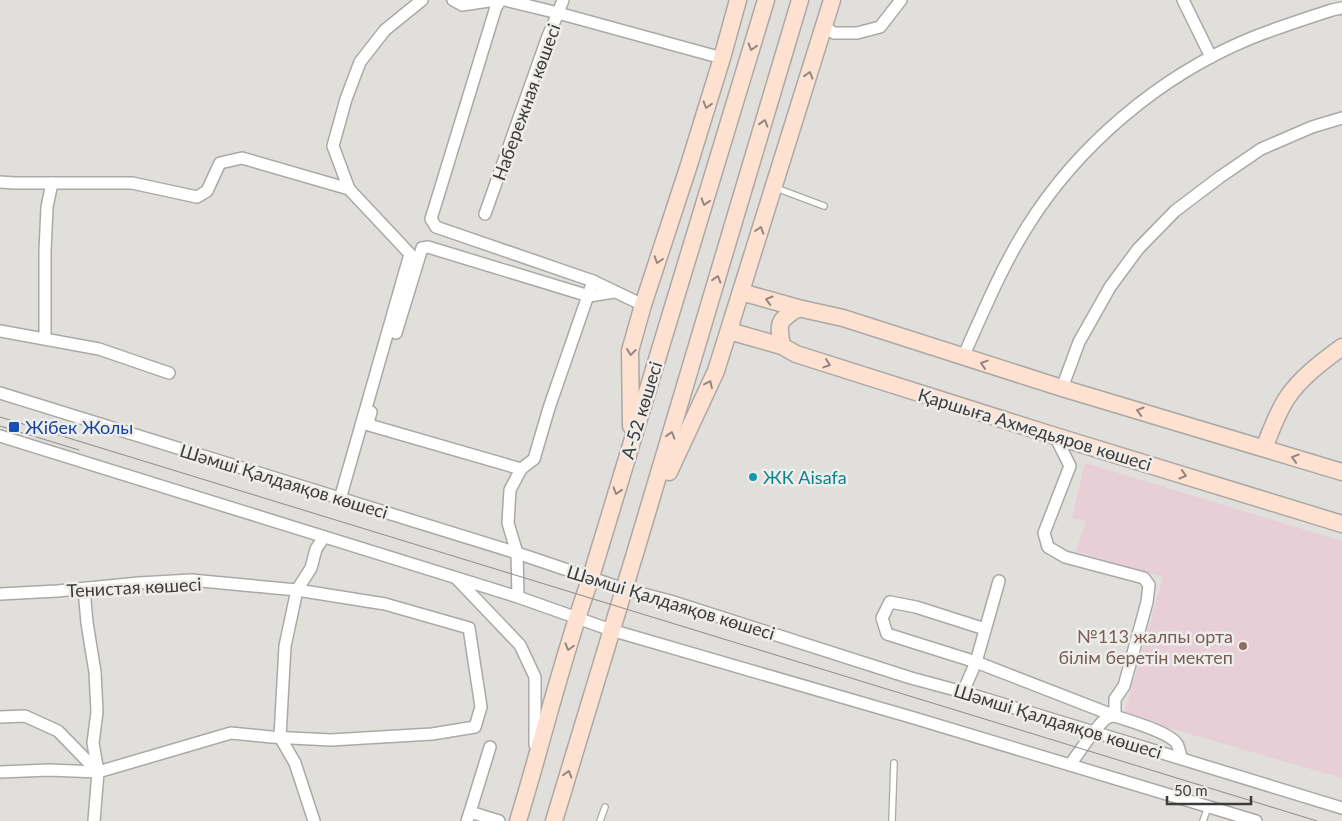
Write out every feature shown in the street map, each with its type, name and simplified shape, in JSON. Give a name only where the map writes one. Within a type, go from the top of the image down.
[{"type":"street","points":[[340,499],[410,254],[349,189],[333,146],[346,99],[360,62],[386,30],[422,0]]},
{"type":"street","points":[[453,0],[462,5],[496,0]]},
{"type":"street","points":[[501,0],[496,7],[431,219],[436,227],[593,281],[644,305]]},
{"type":"street","name":"Набережная көшесі","points":[[485,214],[558,12],[505,0]]},
{"type":"street","points":[[563,0],[558,12],[722,58]]},
{"type":"street","points":[[631,442],[630,351],[722,58],[738,0]]},
{"type":"street","name":"А-52 көшесі","points":[[518,821],[536,765],[577,618],[591,578],[766,0]]},
{"type":"street","name":"А-52 көшесі","points":[[554,821],[800,0]]},
{"type":"street","points":[[639,540],[682,441],[716,371],[832,0]]},
{"type":"street","points":[[825,27],[834,33],[857,34],[880,27],[901,0]]},
{"type":"street","points":[[1183,0],[1211,57]]},
{"type":"street","points":[[963,357],[999,276],[1027,227],[1063,175],[1123,116],[1179,75],[1211,57],[1250,38],[1342,8]]},
{"type":"street","points":[[1062,388],[1079,342],[1110,287],[1138,249],[1175,211],[1220,176],[1261,149],[1312,127],[1342,118]]},
{"type":"street","points":[[0,182],[132,183],[197,197],[207,191],[220,162],[242,158],[349,189]]},
{"type":"street","points":[[45,339],[45,242],[47,207],[52,183]]},
{"type":"street","points":[[521,469],[369,425],[369,419],[422,248],[428,247],[588,296],[614,292]]},
{"type":"street","points":[[518,597],[517,553],[508,523],[510,490],[521,469],[534,459],[549,408],[593,281]]},
{"type":"street","points":[[741,292],[843,318],[1062,388],[1342,472]]},
{"type":"street","points":[[782,346],[779,328],[783,318],[798,308]]},
{"type":"street","name":"Қаршыға Ахмедьяров көшесі","points":[[728,330],[782,346],[796,354],[1055,436],[1342,524]]},
{"type":"street","points":[[0,331],[99,349],[169,373]]},
{"type":"street","points":[[1264,448],[1288,396],[1309,372],[1342,347]]},
{"type":"street","name":"Шәмші Қалдаяқов көшесі","points":[[0,394],[517,553],[624,589],[680,604],[911,678],[963,692],[1342,808]]},
{"type":"street","points":[[0,436],[518,597],[611,630],[914,718],[1256,821]]},
{"type":"street","points":[[1055,436],[1070,466],[1044,533],[1048,547],[1065,557],[1144,578],[1149,585],[1147,602],[1124,686],[1115,699],[1115,716]]},
{"type":"street","points":[[314,821],[295,763],[280,737],[285,646],[298,590],[311,568],[316,549],[324,537]]},
{"type":"street","points":[[455,577],[520,645],[535,677],[536,765]]},
{"type":"street","name":"Тенистая көшесі","points":[[0,594],[57,592],[139,583],[191,580],[298,590],[384,604],[469,628],[481,707],[475,728],[432,734],[331,740],[280,737]]},
{"type":"street","points":[[963,692],[976,662],[999,581]]},
{"type":"street","points":[[84,589],[87,623],[96,672],[96,712],[93,742],[98,772],[94,821]]},
{"type":"street","points":[[985,629],[916,607],[890,602],[882,618],[887,634],[976,662],[1167,735],[1177,744],[1182,759]]},
{"type":"street","points":[[0,717],[25,716],[58,732],[98,772]]},
{"type":"street","points":[[1070,765],[1106,718],[1115,716]]},
{"type":"street","points":[[0,772],[49,770],[98,772],[232,732],[280,737]]},
{"type":"street","points":[[490,747],[469,816],[499,821]]},
{"type":"lane","points":[[774,188],[824,206]]},
{"type":"lane","points":[[892,821],[894,763]]},
{"type":"lane","points":[[1204,821],[1208,806]]},
{"type":"lane","points":[[600,821],[605,807]]},
{"type":"shaded area","name":"№113 жалпы орта білім беретін мектеп","points":[[1085,463],[1342,541],[1342,778],[1124,715],[1163,577],[1076,551],[1086,521],[1072,518]]},
{"type":"tram line","points":[[0,417],[1317,821]]},
{"type":"tram line","points":[[0,426],[79,450]]},
{"type":"place","name":"Жібек Жолы","points":[[14,427]]},
{"type":"place","name":"ЖК Aisafa","points":[[753,477]]},
{"type":"place","name":"№113 жалпы орта білім беретін мектеп","points":[[1243,646]]}]
